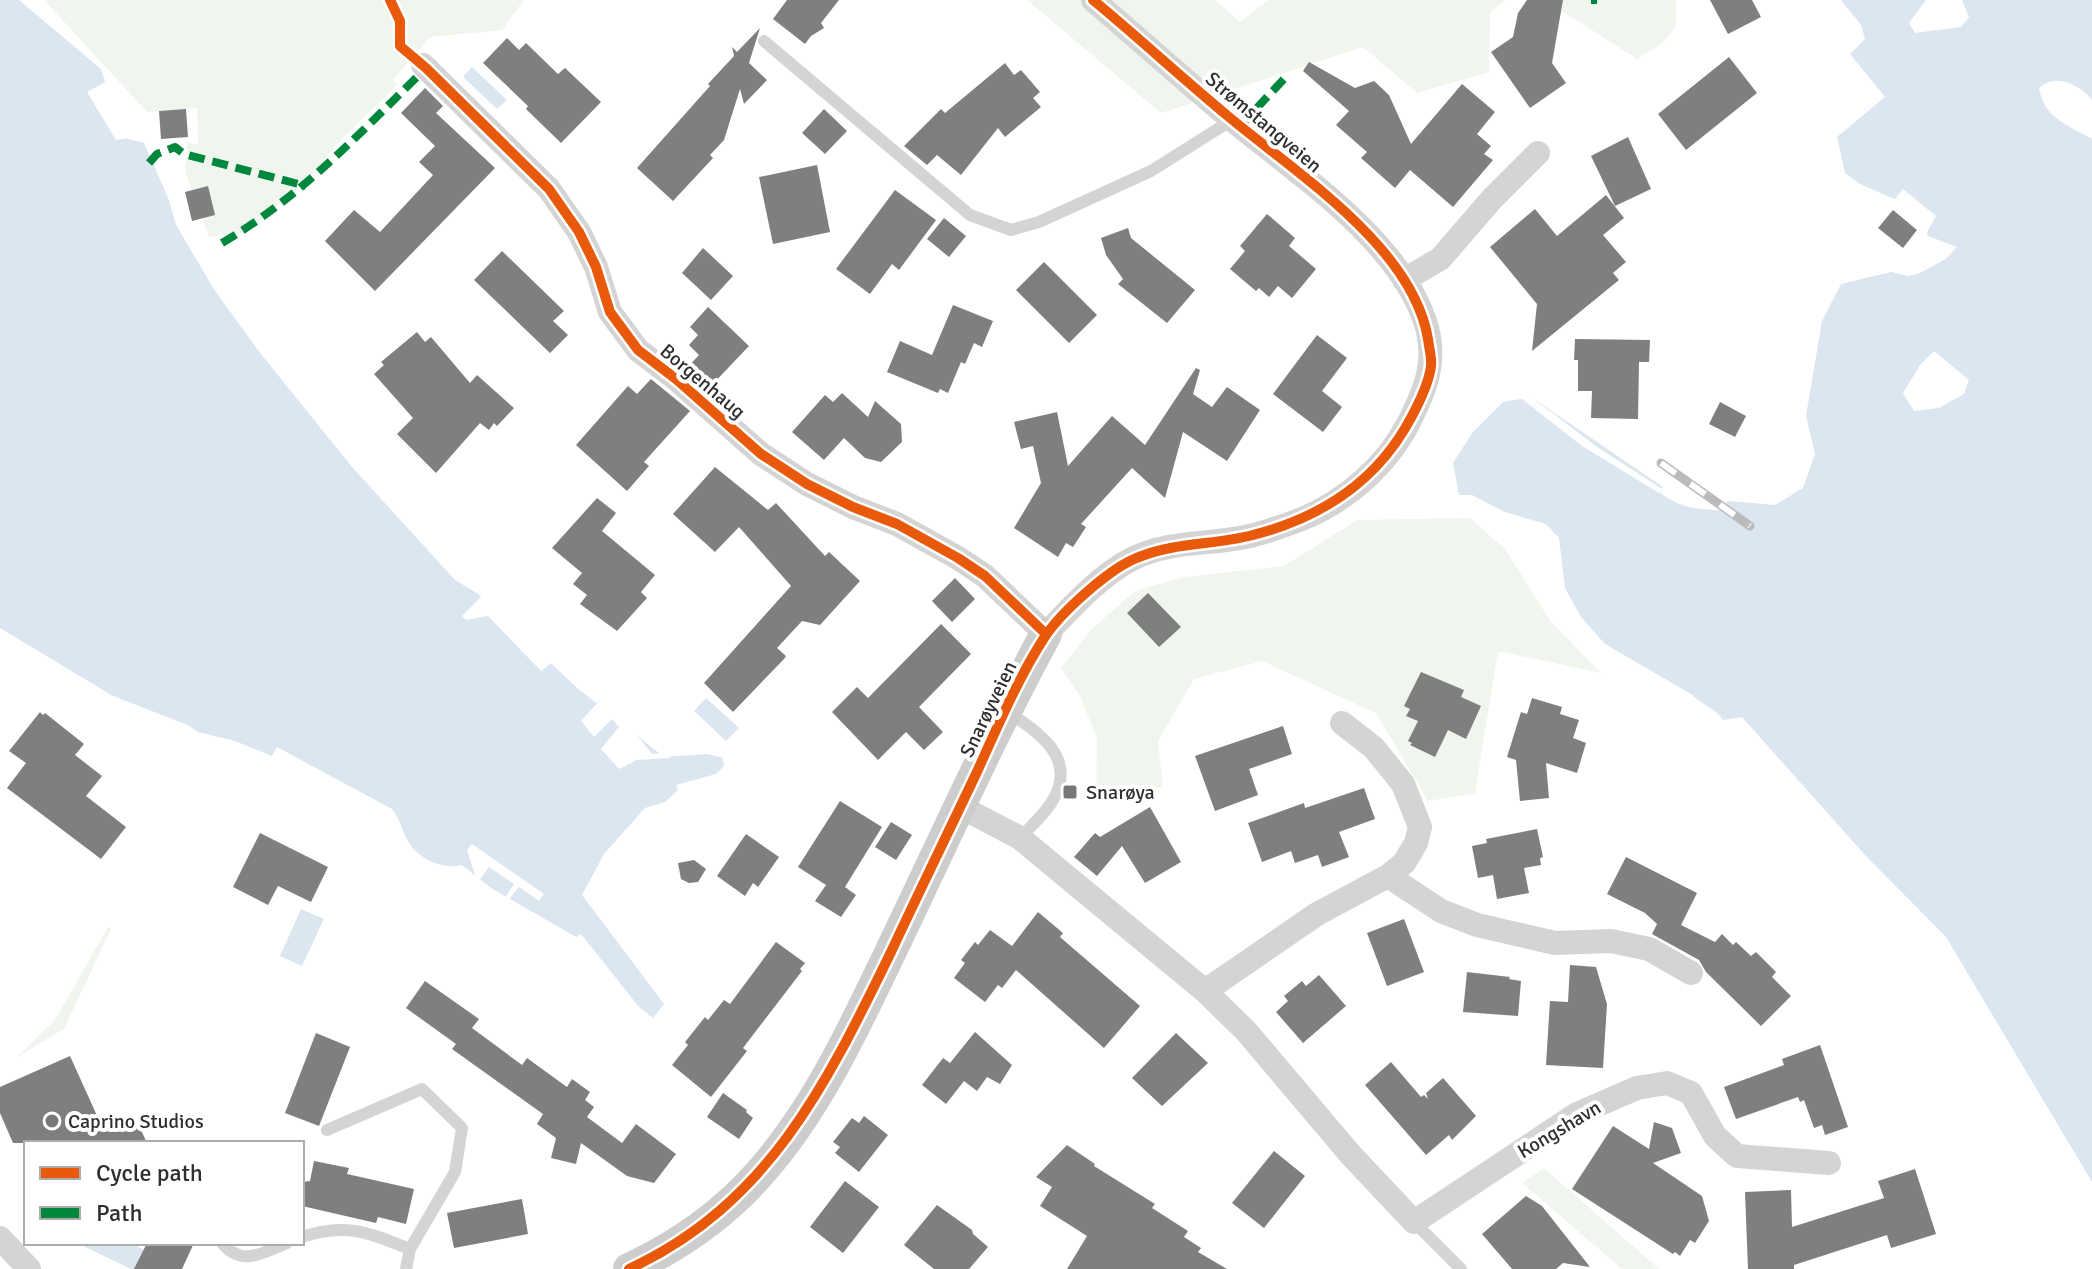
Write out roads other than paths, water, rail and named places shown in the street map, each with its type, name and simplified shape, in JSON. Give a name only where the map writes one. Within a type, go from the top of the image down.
[{"type":"street","name":"Strømstangveien","points":[[1093,0],[1364,229],[1404,280]]},
{"type":"street","name":"Borgenhaug","points":[[423,65],[549,189],[585,244],[610,312],[638,350],[761,454],[807,484],[897,524],[958,558],[985,576],[1046,634]]},
{"type":"street","points":[[1404,280],[1440,259],[1491,200],[1538,153]]},
{"type":"street","name":"Snarøyveien","points":[[629,1269],[711,1220],[760,1173],[813,1100],[860,1017],[1005,710],[1046,634],[1086,593],[1132,559],[1164,547],[1250,536],[1304,518],[1336,501],[1378,467],[1400,438],[1421,397],[1432,364],[1425,321],[1404,280]]},
{"type":"street","points":[[1205,991],[1317,914],[1388,876],[1416,843],[1420,827],[1403,784],[1374,748],[1342,723]]},
{"type":"street","points":[[961,807],[1020,838],[1205,991],[1246,1031],[1350,1154],[1414,1222]]},
{"type":"street","points":[[1388,876],[1441,911],[1477,925],[1555,943],[1611,941],[1649,949],[1691,973]]},
{"type":"street","name":"Kongshavn","points":[[1414,1222],[1577,1114],[1637,1088],[1667,1083],[1691,1093],[1715,1136],[1737,1156],[1829,1163]]},
{"type":"street","points":[[0,1238],[29,1269]]},
{"type":"lane","points":[[764,41],[970,215],[1011,230],[1039,222],[1151,171],[1232,120]]},
{"type":"lane","points":[[1005,710],[1047,740],[1056,756],[1060,774],[1055,797],[1020,838]]},
{"type":"lane","points":[[327,1130],[422,1089],[462,1128],[455,1172],[410,1249],[406,1269]]},
{"type":"lane","points":[[1414,1222],[1461,1269]]},
{"type":"lane","points":[[304,1235],[323,1230],[362,1230],[410,1249]]},
{"type":"lane","points":[[224,1245],[235,1256],[250,1258],[282,1245]]},
{"type":"railway","points":[[1661,463],[1750,526]]},
{"type":"place","name":"Snarøya","points":[[1070,792]]},
{"type":"place","name":"Caprino Studios","points":[[52,1121]]}]
